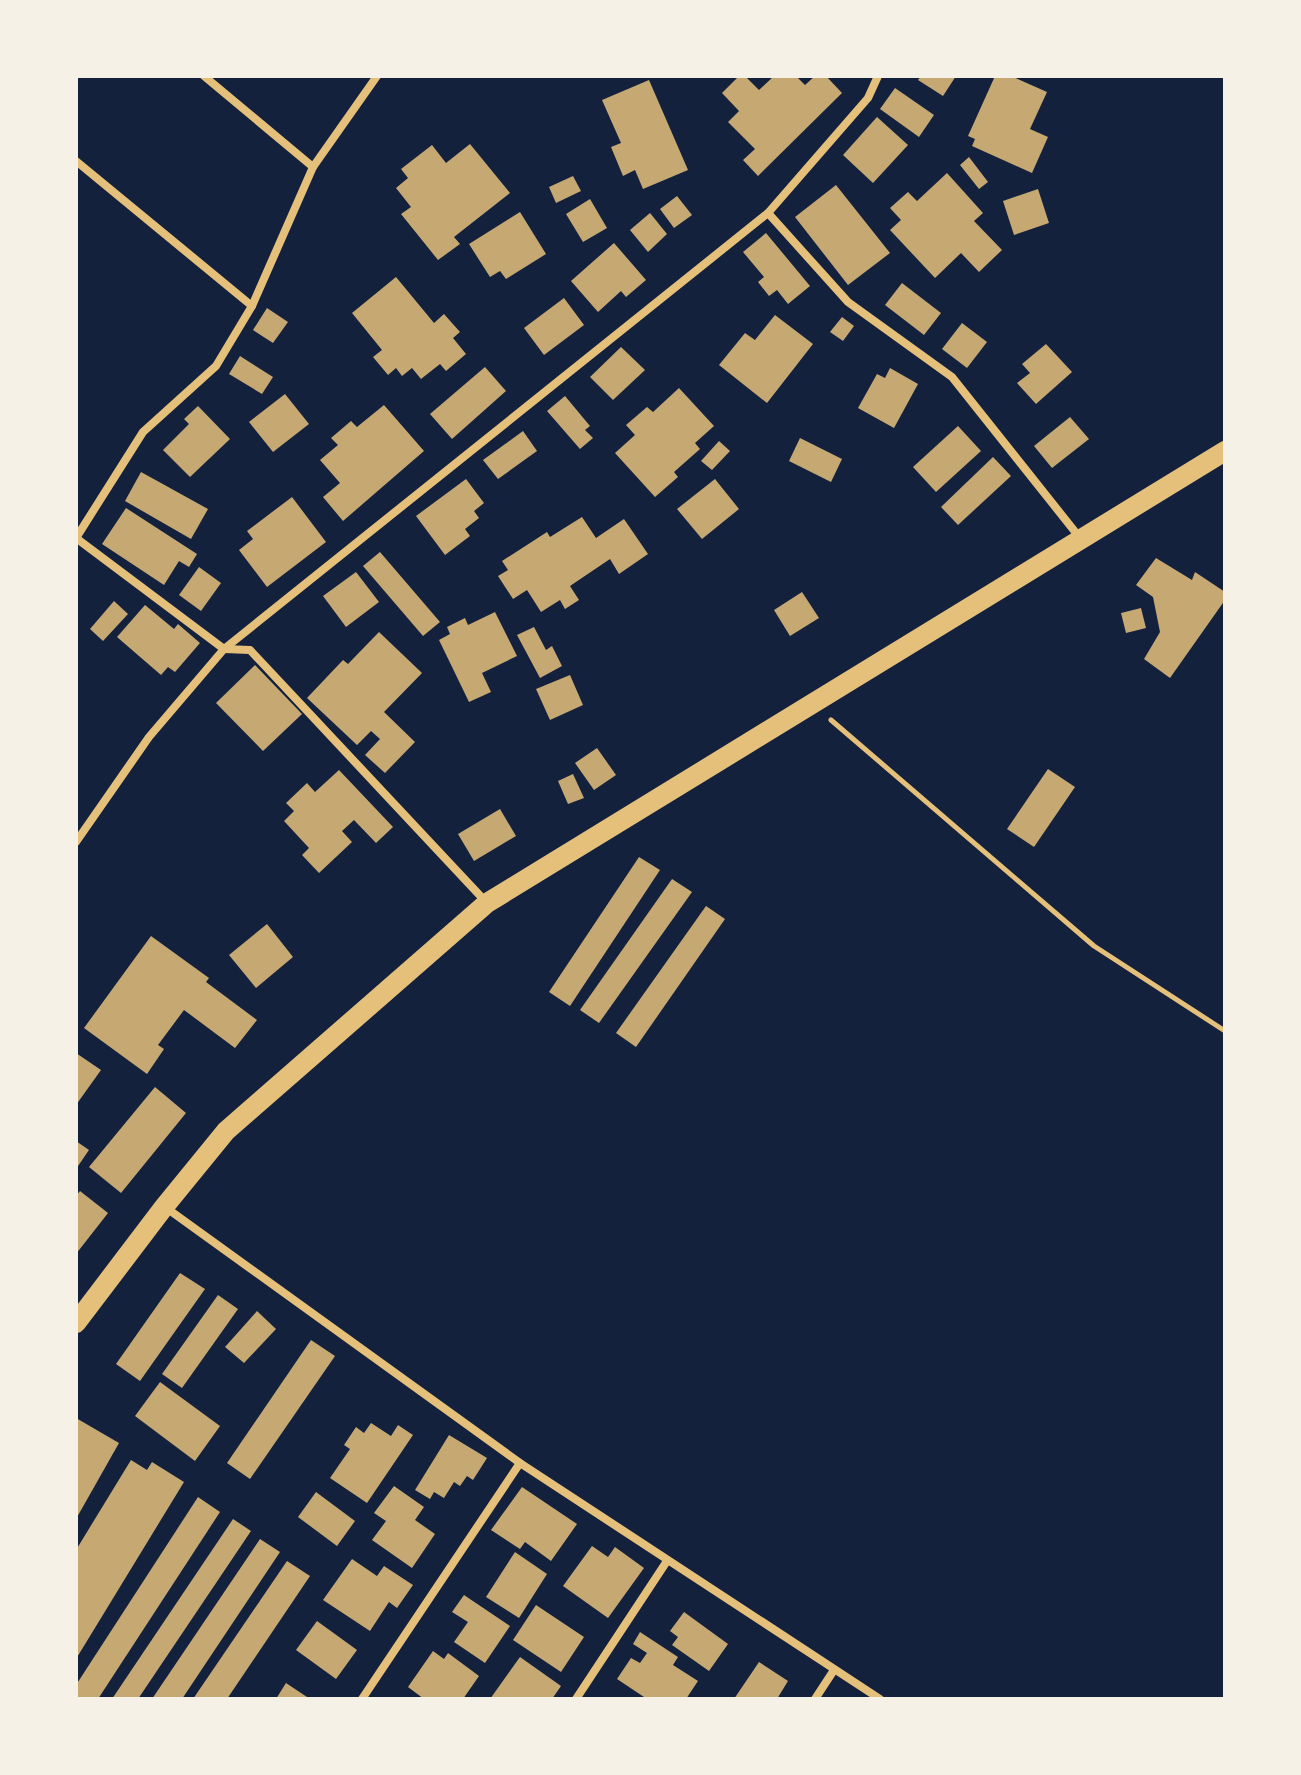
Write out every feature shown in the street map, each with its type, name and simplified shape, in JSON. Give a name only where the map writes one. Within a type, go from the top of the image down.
[{"type":"main road","points":[[76,1323],[226,1131],[487,903],[1225,451]]},
{"type":"street","points":[[204,76],[313,167]]},
{"type":"street","points":[[377,76],[313,167],[252,306],[216,366],[143,432],[76,538],[224,649],[250,650],[487,903]]},
{"type":"street","points":[[76,842],[149,737],[224,649],[768,213],[868,98],[878,76]]},
{"type":"street","points":[[76,161],[252,306]]},
{"type":"street","points":[[768,213],[848,302],[952,377],[1080,538]]},
{"type":"street","points":[[164,1207],[520,1463],[880,1699]]},
{"type":"street","points":[[362,1699],[520,1463]]},
{"type":"street","points":[[576,1699],[667,1561]]},
{"type":"street","points":[[815,1699],[834,1670]]},
{"type":"path","points":[[813,705],[1094,946],[1225,1031]]},
{"type":"building","points":[[739,76],[745,76],[759,90],[774,76],[796,76],[805,85],[815,76],[826,76],[842,93],[758,176],[743,160],[755,149],[728,122],[739,111],[722,93]]},
{"type":"building","points":[[921,76],[956,76],[943,96],[918,80]]},
{"type":"building","points":[[995,76],[1011,76],[1047,92],[1030,129],[1048,137],[1032,173],[972,146],[975,139],[968,136]]},
{"type":"building","points":[[649,80],[688,170],[643,189],[635,170],[623,176],[611,147],[621,143],[602,100]]},
{"type":"building","points":[[895,88],[934,115],[919,137],[880,109]]},
{"type":"building","points":[[877,117],[908,145],[873,183],[843,155]]},
{"type":"building","points":[[470,144],[510,193],[454,237],[460,244],[438,260],[401,214],[411,207],[396,188],[408,178],[401,169],[432,145],[446,163]]},
{"type":"building","points":[[969,157],[988,182],[979,189],[960,165]]},
{"type":"building","points":[[947,173],[983,213],[974,221],[1002,250],[979,272],[961,253],[935,278],[890,230],[901,220],[890,208],[908,192],[917,201]]},
{"type":"building","points":[[573,176],[581,191],[556,203],[549,187]]},
{"type":"building","points":[[836,185],[890,253],[848,285],[795,217]]},
{"type":"building","points":[[1038,189],[1049,223],[1014,235],[1003,201]]},
{"type":"building","points":[[677,196],[692,215],[674,228],[660,209]]},
{"type":"building","points":[[590,199],[607,228],[583,242],[566,214]]},
{"type":"building","points":[[520,212],[546,254],[506,279],[500,271],[490,277],[469,244]]},
{"type":"building","points":[[650,213],[667,234],[648,252],[630,230]]},
{"type":"building","points":[[766,233],[810,286],[788,304],[777,290],[769,296],[758,282],[764,277],[743,252]]},
{"type":"building","points":[[614,243],[646,280],[626,297],[621,291],[598,312],[571,281]]},
{"type":"building","points":[[396,277],[434,323],[444,314],[460,332],[453,338],[466,354],[446,371],[440,364],[421,379],[412,368],[402,376],[396,368],[388,375],[373,357],[382,350],[352,313]]},
{"type":"building","points":[[902,283],[941,313],[924,335],[885,305]]},
{"type":"building","points":[[564,298],[584,325],[544,355],[524,328]]},
{"type":"building","points":[[267,308],[288,322],[273,343],[253,330]]},
{"type":"building","points":[[775,315],[813,344],[767,403],[719,365],[745,333],[755,340]]},
{"type":"building","points":[[842,317],[854,326],[843,341],[830,332]]},
{"type":"building","points":[[962,323],[987,342],[967,368],[942,349]]},
{"type":"building","points":[[1046,344],[1072,372],[1036,404],[1017,383],[1030,373],[1022,364]]},
{"type":"building","points":[[621,347],[645,370],[613,400],[590,377]]},
{"type":"building","points":[[240,356],[273,377],[262,394],[229,374]]},
{"type":"building","points":[[485,367],[506,391],[452,439],[430,414]]},
{"type":"building","points":[[890,368],[918,384],[894,428],[858,408],[877,374],[885,378]]},
{"type":"building","points":[[679,388],[714,426],[695,443],[700,449],[674,472],[678,477],[655,497],[615,453],[635,435],[626,425],[647,407],[653,412]]},
{"type":"building","points":[[285,394],[309,424],[273,452],[249,422]]},
{"type":"building","points":[[565,396],[590,426],[585,430],[593,438],[580,449],[547,411]]},
{"type":"building","points":[[384,405],[424,451],[343,521],[323,497],[340,483],[320,460],[338,445],[331,438],[351,421],[357,427]]},
{"type":"building","points":[[198,406],[230,439],[190,477],[163,450],[189,424],[184,419]]},
{"type":"building","points":[[1070,417],[1089,439],[1052,468],[1034,446]]},
{"type":"building","points":[[958,426],[981,451],[936,492],[913,467]]},
{"type":"building","points":[[523,431],[537,451],[498,479],[483,460]]},
{"type":"building","points":[[800,438],[842,459],[831,482],[789,461]]},
{"type":"building","points":[[719,441],[730,451],[712,470],[701,461]]},
{"type":"building","points":[[993,457],[1011,476],[958,525],[941,507]]},
{"type":"building","points":[[141,472],[208,509],[191,539],[125,501]]},
{"type":"building","points":[[466,479],[484,503],[474,511],[479,518],[465,529],[470,536],[445,555],[416,516]]},
{"type":"building","points":[[715,479],[739,509],[702,539],[677,509]]},
{"type":"building","points":[[292,497],[326,542],[267,587],[239,550],[253,539],[247,531]]},
{"type":"building","points":[[126,508],[197,554],[189,567],[179,561],[164,585],[102,544]]},
{"type":"building","points":[[582,517],[596,538],[624,519],[648,554],[619,574],[610,559],[570,586],[579,600],[565,609],[560,600],[541,612],[527,590],[513,599],[498,576],[508,570],[502,561],[547,532],[550,537]]},
{"type":"building","points":[[380,552],[440,622],[423,636],[363,566]]},
{"type":"building","points":[[1156,558],[1192,580],[1195,572],[1225,592],[1225,600],[1170,678],[1144,659],[1160,632],[1153,597],[1136,585]]},
{"type":"building","points":[[199,567],[221,583],[201,611],[179,595]]},
{"type":"building","points":[[356,572],[379,602],[346,627],[323,596]]},
{"type":"building","points":[[802,592],[819,618],[790,636],[774,610]]},
{"type":"building","points":[[114,601],[128,614],[103,641],[90,629]]},
{"type":"building","points":[[145,605],[174,629],[178,624],[200,643],[175,672],[168,667],[161,675],[117,637]]},
{"type":"building","points":[[1141,608],[1146,628],[1126,633],[1121,613]]},
{"type":"building","points":[[495,612],[517,656],[482,673],[491,692],[469,702],[439,640],[450,634],[447,627],[465,618],[468,625]]},
{"type":"building","points":[[534,627],[546,650],[552,646],[562,666],[540,678],[517,635]]},
{"type":"building","points":[[379,632],[422,673],[384,712],[415,742],[385,773],[365,755],[380,739],[371,731],[357,745],[307,698],[343,660],[348,664]]},
{"type":"building","points":[[255,665],[302,714],[263,751],[216,703]]},
{"type":"building","points":[[570,675],[583,705],[550,720],[536,689]]},
{"type":"building","points":[[597,748],[616,775],[594,790],[575,763]]},
{"type":"building","points":[[1048,769],[1075,787],[1034,847],[1007,829]]},
{"type":"building","points":[[339,770],[393,827],[376,843],[354,820],[342,831],[352,842],[319,873],[302,855],[309,848],[284,821],[294,811],[286,803],[307,783],[315,792]]},
{"type":"building","points":[[573,774],[584,798],[568,804],[558,781]]},
{"type":"building","points":[[500,809],[516,836],[474,861],[458,834]]},
{"type":"building","points":[[639,857],[660,870],[570,1006],[549,992]]},
{"type":"building","points":[[672,879],[692,892],[599,1023],[580,1010]]},
{"type":"building","points":[[706,906],[725,919],[636,1047],[616,1033]]},
{"type":"building","points":[[267,924],[293,957],[256,988],[229,955]]},
{"type":"building","points":[[151,936],[209,978],[206,982],[257,1020],[235,1048],[184,1010],[158,1045],[164,1049],[147,1074],[84,1028]]},
{"type":"building","points":[[76,1053],[101,1070],[76,1105]]},
{"type":"building","points":[[155,1087],[186,1113],[121,1193],[89,1167]]},
{"type":"building","points":[[76,1141],[89,1150],[76,1169]]},
{"type":"building","points":[[80,1191],[108,1213],[76,1254],[76,1196]]},
{"type":"building","points":[[180,1273],[205,1289],[140,1381],[116,1364]]},
{"type":"building","points":[[218,1295],[238,1309],[182,1388],[162,1374]]},
{"type":"building","points":[[257,1311],[276,1329],[244,1363],[225,1347]]},
{"type":"building","points":[[311,1340],[335,1356],[250,1479],[227,1463]]},
{"type":"building","points":[[160,1382],[220,1426],[195,1461],[135,1416]]},
{"type":"building","points":[[76,1418],[119,1443],[76,1519]]},
{"type":"building","points":[[371,1423],[391,1436],[398,1425],[413,1435],[367,1503],[330,1478],[350,1449],[344,1445],[356,1427],[364,1433]]},
{"type":"building","points":[[449,1435],[487,1458],[473,1480],[467,1476],[460,1486],[454,1482],[444,1498],[434,1492],[430,1499],[415,1490]]},
{"type":"building","points":[[131,1460],[147,1470],[152,1462],[184,1482],[76,1659],[76,1550]]},
{"type":"building","points":[[394,1486],[424,1507],[415,1520],[435,1534],[412,1568],[372,1540],[386,1521],[374,1513]]},
{"type":"building","points":[[522,1487],[577,1524],[551,1561],[525,1542],[520,1549],[491,1530]]},
{"type":"building","points":[[316,1492],[355,1521],[337,1546],[298,1517]]},
{"type":"building","points":[[198,1497],[220,1512],[98,1699],[76,1699],[76,1685]]},
{"type":"building","points":[[233,1519],[251,1531],[138,1699],[112,1699]]},
{"type":"building","points":[[260,1539],[280,1552],[182,1699],[152,1699]]},
{"type":"building","points":[[592,1546],[608,1557],[615,1547],[644,1568],[608,1618],[563,1586]]},
{"type":"building","points":[[515,1552],[547,1574],[519,1618],[486,1597]]},
{"type":"building","points":[[352,1559],[377,1576],[384,1566],[413,1585],[397,1608],[389,1602],[370,1631],[323,1600]]},
{"type":"building","points":[[287,1561],[310,1576],[227,1699],[193,1699]]},
{"type":"building","points":[[464,1595],[510,1626],[485,1663],[454,1642],[468,1622],[452,1612]]},
{"type":"building","points":[[536,1605],[584,1637],[561,1672],[513,1640]]},
{"type":"building","points":[[684,1612],[728,1644],[709,1671],[672,1645],[678,1637],[670,1631]]},
{"type":"building","points":[[317,1621],[357,1650],[336,1679],[296,1650]]},
{"type":"building","points":[[640,1632],[678,1657],[673,1665],[698,1681],[686,1699],[647,1699],[617,1679],[631,1658],[640,1663],[647,1653],[633,1644]]},
{"type":"building","points":[[433,1651],[444,1659],[448,1653],[479,1676],[463,1699],[424,1699],[408,1687]]},
{"type":"building","points":[[520,1657],[561,1686],[552,1699],[490,1699]]},
{"type":"building","points":[[759,1662],[788,1681],[777,1699],[734,1699]]},
{"type":"building","points":[[286,1683],[310,1699],[276,1699]]}]
